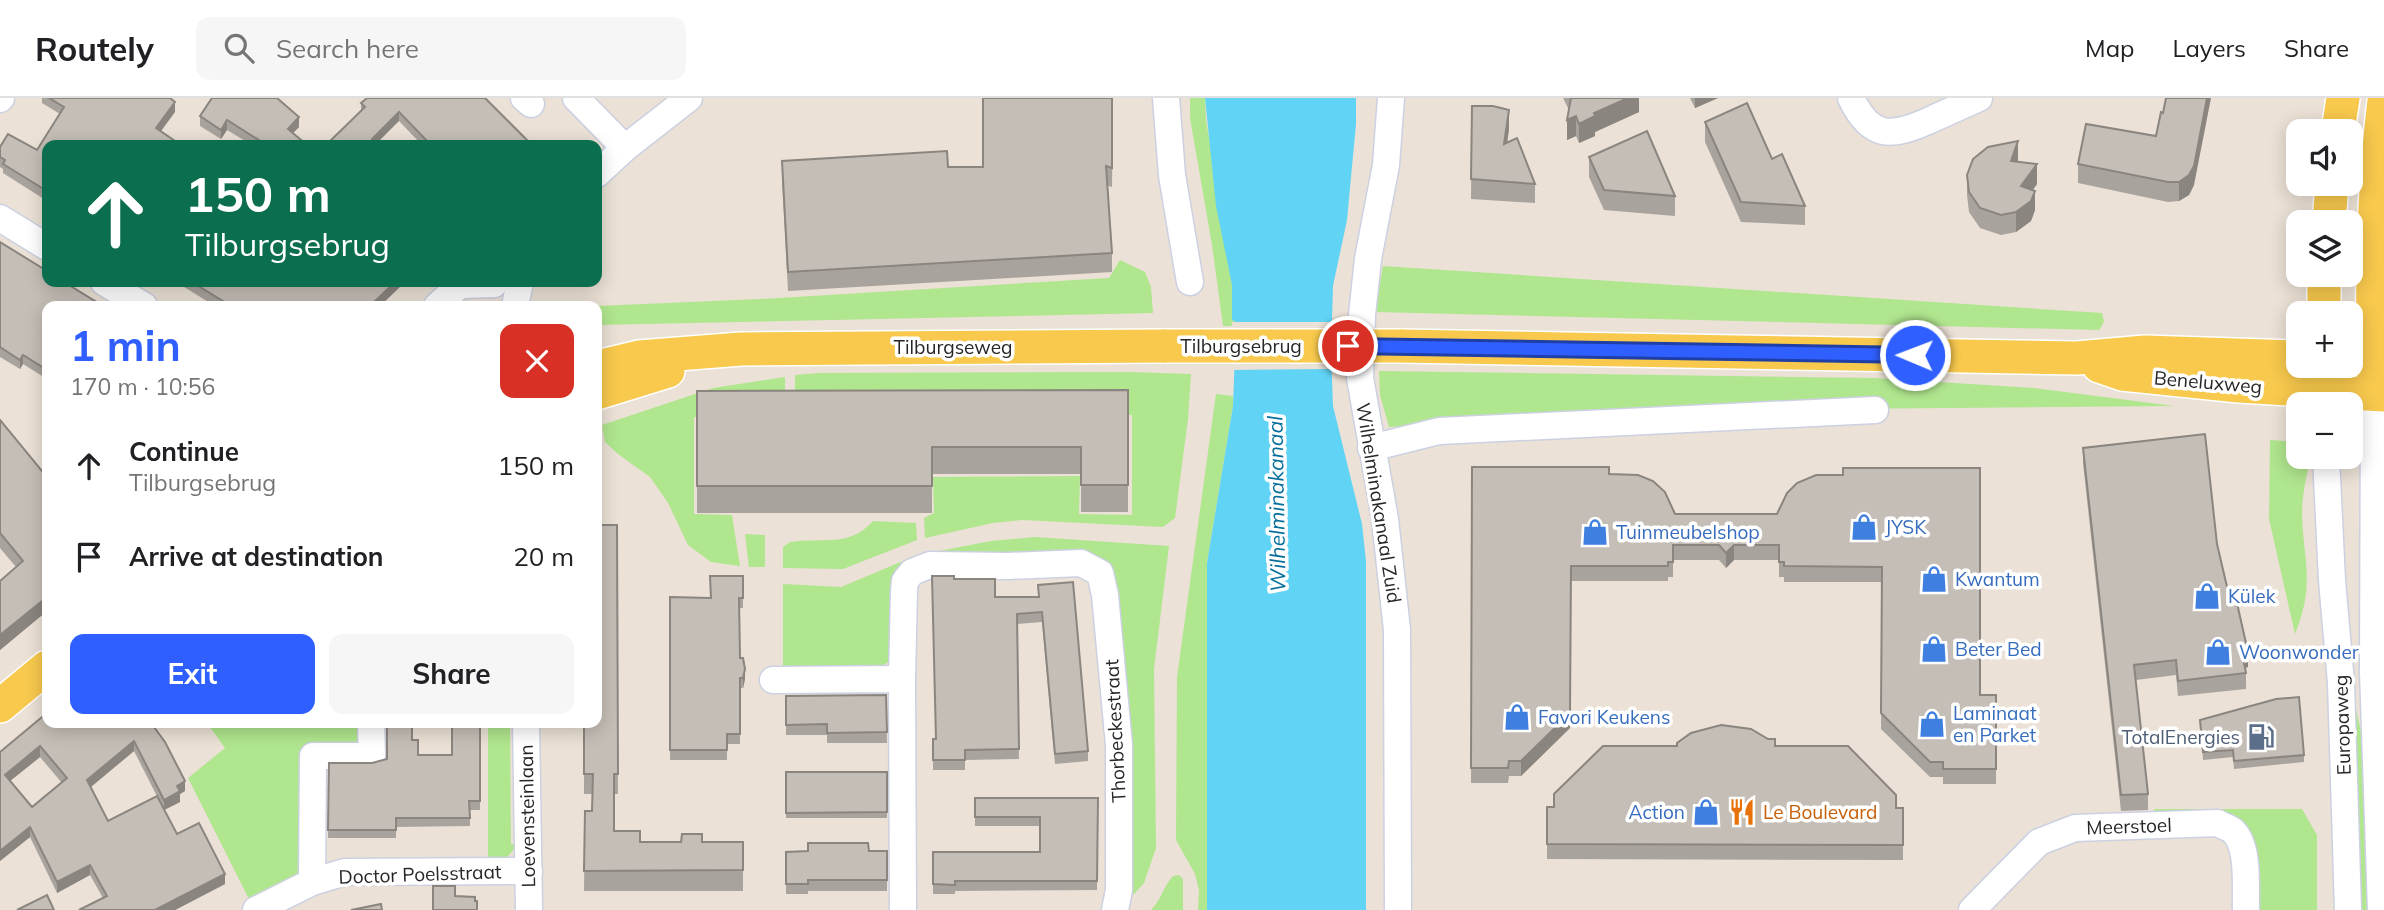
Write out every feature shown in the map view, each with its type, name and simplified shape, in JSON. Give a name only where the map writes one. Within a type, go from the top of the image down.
[{"type":"main road","points":[[2339,119],[2343,98]]},
{"type":"main road","points":[[2379,394],[2369,360],[2375,186],[2384,102]]},
{"type":"main road","name":"Tilburgsebrug","points":[[1164,346],[1401,346]]},
{"type":"main road","name":"Tilburgseweg","points":[[602,366],[639,357],[741,349],[1164,346]]},
{"type":"main road","name":"Beneluxweg","points":[[1401,346],[2077,358],[2145,352],[2286,357]]},
{"type":"main road","name":"Tilburgseweg","points":[[602,391],[741,349]]},
{"type":"main road","name":"Beneluxweg","points":[[2077,358],[2122,374],[2239,386],[2325,387],[2379,394]]},
{"type":"main road","points":[[0,706],[42,671]]},
{"type":"street","points":[[576,98],[625,148]]},
{"type":"street","points":[[602,169],[689,98]]},
{"type":"street","points":[[1166,98],[1172,175],[1190,282]]},
{"type":"street","name":"Wilhelminakanaal Zuid","points":[[1391,98],[1386,165],[1368,259],[1362,315],[1360,378],[1385,519],[1397,630],[1398,910]]},
{"type":"street","points":[[1851,98],[1866,122],[1879,131],[1898,133],[1979,98]]},
{"type":"street","points":[[0,218],[42,244]]},
{"type":"street","points":[[112,287],[136,301]]},
{"type":"street","points":[[442,301],[458,287]]},
{"type":"street","points":[[471,287],[494,291]]},
{"type":"street","name":"Europaweg","points":[[2379,394],[2373,671],[2381,910]]},
{"type":"street","points":[[1371,448],[1439,431],[1875,410]]},
{"type":"street","name":"Europaweg","points":[[2327,469],[2341,683],[2348,910]]},
{"type":"street","name":"Thorbeckestraat","points":[[902,679],[904,591],[905,581],[912,572],[930,565],[1081,563],[1100,573],[1105,595],[1119,745],[1119,890],[1115,910]]},
{"type":"street","points":[[774,680],[902,679],[903,910]]},
{"type":"street","name":"Doctor Poelsstraat","points":[[312,882],[313,756],[372,756],[371,728]]},
{"type":"street","name":"Loevensteinlaan","points":[[526,728],[529,910]]},
{"type":"street","name":"Meerstoel","points":[[1972,910],[2039,842],[2075,828],[2218,823],[2233,831],[2242,845],[2246,910]]},
{"type":"street","name":"Doctor Poelsstraat","points":[[256,910],[312,882],[345,872],[529,871]]},
{"type":"green space","points":[[1190,98],[1205,98],[1206,120],[1233,285],[1232,320],[1236,322],[1235,326],[1223,326],[1190,118]]},
{"type":"green space","points":[[1120,260],[1145,272],[1151,287],[1153,313],[602,325],[602,306],[1109,278]]},
{"type":"green space","points":[[1383,266],[2102,313],[2104,322],[2099,330],[1375,312]]},
{"type":"green space","points":[[1379,371],[1874,378],[2034,388],[2174,406],[1713,410],[1389,427],[1380,395]]},
{"type":"green space","points":[[1129,372],[1191,374],[1175,518],[1163,527],[1022,520],[993,523],[925,538],[924,518],[934,513],[933,477],[1080,476],[1079,514],[1132,515],[1132,415],[795,413],[795,375]]},
{"type":"green space","points":[[785,377],[785,415],[694,417],[694,514],[732,515],[740,566],[711,562],[688,545],[668,503],[650,477],[605,442],[602,425],[713,388]]},
{"type":"green space","points":[[1216,394],[1233,396],[1233,406],[1207,563],[1207,910],[1198,910],[1199,890],[1195,874],[1176,840],[1177,677]]},
{"type":"green space","points":[[2270,440],[2286,441],[2286,469],[2309,469],[2302,509],[2307,588],[2295,634],[2269,519]]},
{"type":"green space","points":[[873,521],[916,523],[917,540],[843,569],[783,568],[783,547],[790,542],[845,538],[855,535]]},
{"type":"green space","points":[[745,534],[765,535],[765,567],[749,567]]},
{"type":"green space","points":[[1035,537],[1169,546],[1154,669],[1156,848],[1144,883],[1126,903],[1109,573],[929,553],[991,541]]},
{"type":"green space","points":[[903,561],[894,584],[895,658],[877,669],[783,670],[783,584],[841,587]]},
{"type":"green space","points":[[2354,700],[2365,750],[2381,910],[2358,910]]},
{"type":"green space","points":[[211,728],[360,728],[360,742],[302,746],[301,883],[253,907],[188,778],[225,748]]},
{"type":"green space","points":[[488,728],[510,728],[511,844],[517,844],[505,858],[488,862]]},
{"type":"green space","points":[[2154,809],[2302,809],[2317,835],[2317,910],[2253,910],[2252,845],[2153,816]]},
{"type":"green space","points":[[1179,875],[1183,879],[1183,910],[1151,910],[1173,876]]},
{"type":"water","name":"Wilhelminakanaal","points":[[1205,98],[1356,98],[1347,220],[1333,286],[1330,323],[1333,406],[1362,524],[1366,561],[1366,910],[1207,910],[1207,563],[1233,406],[1236,322],[1232,320],[1232,285],[1216,206]]},
{"type":"pier","points":[[1230,322],[1335,322],[1336,369],[1230,370]]},
{"type":"building","points":[[49,98],[170,98],[175,102],[156,128],[174,140],[43,140],[64,107]]},
{"type":"building","points":[[212,98],[277,98],[299,117],[288,129],[301,140],[259,140],[227,120],[221,130],[200,116]]},
{"type":"building","points":[[367,98],[485,98],[527,140],[426,140],[399,112],[373,140],[331,140],[365,107],[361,103]]},
{"type":"building","points":[[983,98],[1112,98],[1112,168],[1106,166],[1112,253],[788,272],[782,161],[947,151],[948,167],[983,167]]},
{"type":"building","points":[[1571,98],[1628,98],[1594,113],[1595,116],[1579,124],[1576,116],[1567,120]]},
{"type":"building","points":[[2166,98],[2207,98],[2194,166],[2189,175],[2179,182],[2168,182],[2078,164],[2086,124],[2156,136]]},
{"type":"building","points":[[1747,103],[1772,159],[1782,154],[1805,206],[1741,202],[1705,122]]},
{"type":"building","points":[[1472,106],[1493,106],[1509,110],[1504,144],[1517,138],[1535,184],[1471,179]]},
{"type":"building","points":[[1647,131],[1675,196],[1604,190],[1589,157]]},
{"type":"building","points":[[8,134],[37,150],[42,142],[42,188],[3,164],[5,160],[0,157],[0,147]]},
{"type":"building","points":[[2018,141],[2011,161],[2037,164],[2021,186],[2035,191],[2031,201],[2016,212],[2001,215],[1980,208],[1969,192],[1967,175],[1973,159],[1988,147]]},
{"type":"building","points":[[0,242],[42,268],[42,287],[72,287],[95,301],[42,301],[42,367],[23,355],[20,360],[0,347]]},
{"type":"building","points":[[200,287],[390,287],[375,301],[223,301]]},
{"type":"building","points":[[1128,390],[1128,485],[1081,485],[1081,447],[932,447],[932,486],[697,486],[697,391]]},
{"type":"building","points":[[0,420],[42,471],[42,601],[0,635],[0,581],[23,561],[0,533]]},
{"type":"building","points":[[2205,434],[2217,544],[2228,591],[2234,590],[2248,652],[2242,653],[2246,673],[2178,681],[2176,660],[2134,665],[2148,794],[2121,795],[2083,448]]},
{"type":"building","points":[[1472,467],[1609,467],[1609,474],[1638,475],[1653,481],[1665,492],[1675,514],[1777,514],[1787,493],[1797,483],[1816,475],[1843,475],[1843,468],[1980,468],[1980,695],[1996,695],[1996,769],[1943,769],[1943,762],[1930,762],[1881,713],[1882,567],[1784,566],[1784,562],[1779,562],[1779,545],[1734,545],[1726,553],[1719,545],[1673,545],[1673,562],[1668,562],[1668,566],[1571,566],[1570,713],[1521,761],[1509,761],[1508,768],[1471,768]]},
{"type":"building","points":[[602,525],[617,525],[618,774],[614,774],[614,831],[640,831],[640,842],[681,842],[682,834],[702,834],[702,842],[743,842],[743,870],[584,871],[585,811],[592,811],[593,774],[584,774],[584,728],[602,728]]},
{"type":"building","points":[[710,576],[743,576],[743,598],[739,598],[740,658],[743,658],[745,669],[743,678],[740,678],[740,734],[727,734],[727,750],[670,750],[670,597],[711,598]]},
{"type":"building","points":[[932,576],[995,579],[995,597],[1039,597],[1038,585],[1073,582],[1088,751],[1055,754],[1042,612],[1017,614],[1019,749],[965,750],[965,760],[933,760],[933,739],[936,739]]},
{"type":"building","points":[[886,695],[887,732],[827,733],[827,724],[786,725],[786,696]]},
{"type":"building","points":[[2299,697],[2304,755],[2234,761],[2233,750],[2203,752],[2200,720],[2276,699]]},
{"type":"building","points":[[42,717],[42,728],[155,728],[185,781],[177,786],[180,791],[164,800],[134,741],[87,780],[108,821],[157,796],[177,834],[199,823],[225,874],[155,910],[79,910],[107,896],[90,865],[57,882],[30,827],[0,851],[0,752]],"holes":[[[40,746],[67,778],[32,807],[5,775]]]},
{"type":"building","points":[[1721,725],[1751,729],[1768,739],[1775,739],[1775,746],[1848,746],[1896,795],[1896,808],[1903,808],[1903,845],[1547,844],[1547,807],[1554,807],[1554,794],[1603,746],[1677,746],[1677,743],[1691,733]]},
{"type":"building","points":[[387,728],[412,728],[412,740],[418,740],[418,755],[452,755],[452,728],[480,728],[480,801],[469,801],[470,818],[396,818],[396,830],[328,830],[329,763],[372,763],[387,759]]},
{"type":"building","points":[[786,772],[887,772],[887,812],[786,813]]},
{"type":"building","points":[[975,798],[1098,798],[1097,881],[955,881],[955,885],[933,884],[933,852],[1040,852],[1040,817],[975,817]]},
{"type":"building","points":[[808,843],[868,843],[869,851],[887,851],[887,880],[808,880],[808,884],[786,884],[786,852],[808,851]]},
{"type":"building","points":[[433,886],[455,886],[455,896],[475,897],[477,910],[433,910]]},
{"type":"building","points":[[47,895],[54,910],[17,910]]},
{"type":"building","points":[[381,904],[382,910],[351,910]]},
{"type":"place","name":"JYSK","points":[[1864,527]]},
{"type":"place","name":"Tuinmeubelshop","points":[[1595,532]]},
{"type":"place","name":"Kwantum","points":[[1934,579]]},
{"type":"place","name":"Külek","points":[[2207,596]]},
{"type":"place","name":"Beter Bed","points":[[1934,649]]},
{"type":"place","name":"Woonwonder","points":[[2218,652]]},
{"type":"place","name":"Favori Keukens","points":[[1517,717]]},
{"type":"place","name":"Laminaat en Parket","points":[[1932,724]]},
{"type":"place","name":"TotalEnergies","points":[[2261,737]]},
{"type":"place","name":"Action","points":[[1706,812]]},
{"type":"place","name":"Le Boulevard","points":[[1742,812]]},
{"type":"route","points":[[1348,346],[1915,355]]}]
